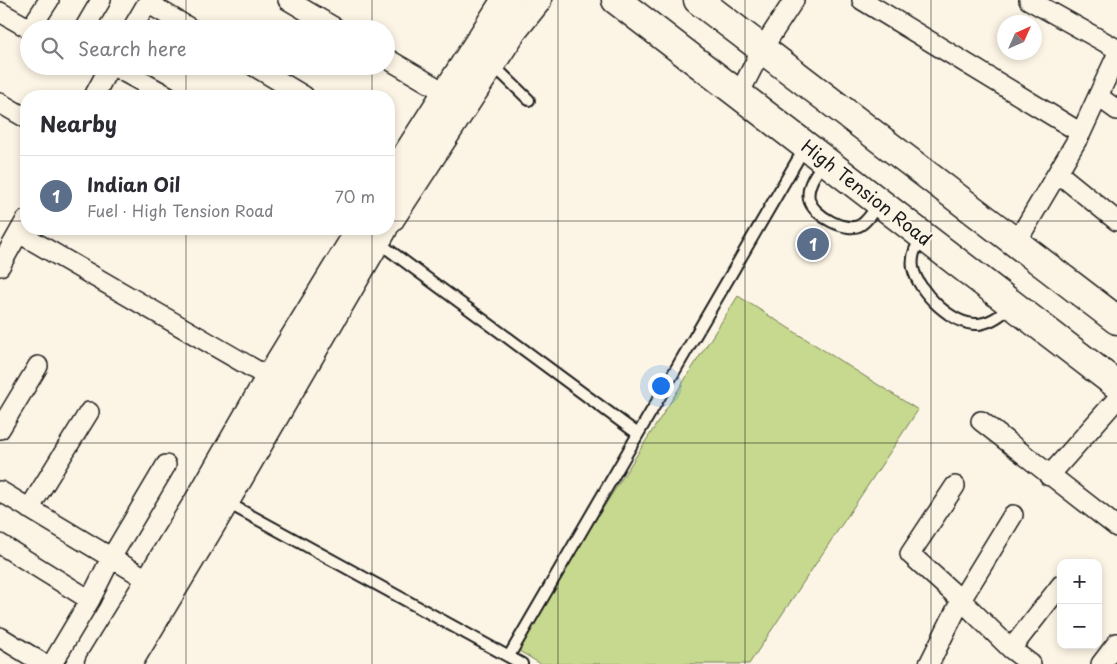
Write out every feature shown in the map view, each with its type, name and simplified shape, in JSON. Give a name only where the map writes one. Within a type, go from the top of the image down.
[{"type":"street","points":[[36,20],[49,0]]},
{"type":"street","points":[[89,20],[101,0]]},
{"type":"street","points":[[288,0],[322,20]]},
{"type":"street","points":[[395,197],[482,58],[506,0]]},
{"type":"street","points":[[395,174],[446,93],[514,30],[537,0]]},
{"type":"street","name":"High Tension Road","points":[[616,0],[1117,385]]},
{"type":"street","points":[[698,0],[1117,320]]},
{"type":"street","points":[[739,94],[762,49],[794,0]]},
{"type":"street","points":[[862,0],[1081,133]]},
{"type":"street","points":[[1029,0],[1117,49]]},
{"type":"street","points":[[137,20],[149,1],[178,20]]},
{"type":"street","points":[[0,12],[20,23]]},
{"type":"street","points":[[1016,243],[1081,133],[1117,55]]},
{"type":"street","points":[[395,63],[446,93]]},
{"type":"street","points":[[98,90],[107,75]]},
{"type":"street","points":[[129,75],[157,90]]},
{"type":"street","points":[[269,75],[294,90]]},
{"type":"street","points":[[1099,97],[1117,110]]},
{"type":"street","points":[[0,102],[20,114]]},
{"type":"street","points":[[1058,173],[1117,221]]},
{"type":"street","points":[[0,266],[20,232]]},
{"type":"street","points":[[36,235],[280,384]]},
{"type":"street","points":[[99,664],[160,587],[371,235]]},
{"type":"street","points":[[0,429],[38,366]]},
{"type":"street","points":[[1049,476],[1117,399]]},
{"type":"street","points":[[29,509],[89,412]]},
{"type":"street","points":[[981,421],[1049,476],[1117,527]]},
{"type":"street","points":[[52,664],[166,464]]},
{"type":"street","points":[[955,486],[910,554],[1011,649],[1032,664]]},
{"type":"street","points":[[0,491],[160,587]]},
{"type":"street","points":[[930,664],[961,600],[1013,515]]},
{"type":"street","points":[[0,544],[90,600]]},
{"type":"street","points":[[127,664],[160,587]]},
{"type":"street","points":[[1011,649],[1057,589]]},
{"type":"street","points":[[0,637],[44,664]]},
{"type":"street","points":[[1101,664],[1117,643]]},
{"type":"lane","points":[[482,58],[528,100]]},
{"type":"lane","points":[[816,153],[816,173],[809,188],[809,200],[816,212],[839,226],[851,228],[861,225],[880,202]]},
{"type":"lane","points":[[509,656],[638,434],[816,153]]},
{"type":"lane","points":[[380,235],[638,434]]},
{"type":"lane","points":[[923,236],[914,248],[912,266],[918,282],[935,304],[967,323],[980,324],[997,318],[1013,305]]},
{"type":"lane","points":[[215,496],[522,664]]},
{"type":"green space","points":[[738,296],[918,410],[749,664],[541,664],[514,648]]},
{"type":"place","name":"Indian Oil","points":[[813,244]]}]
